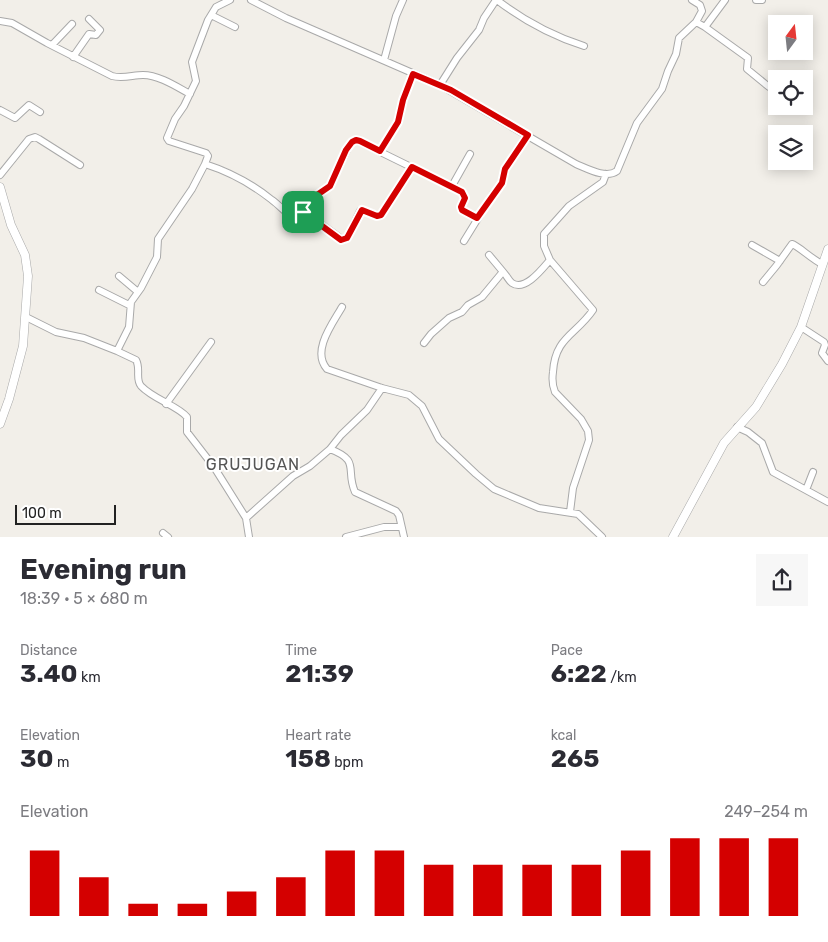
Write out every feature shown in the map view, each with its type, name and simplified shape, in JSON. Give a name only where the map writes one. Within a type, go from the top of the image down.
[{"type":"street","points":[[117,351],[129,327],[129,305],[157,257],[158,239],[192,189],[208,156],[206,153],[167,139],[175,119],[196,81],[192,65],[193,58],[211,15],[216,7],[230,0]]},
{"type":"street","points":[[251,0],[286,18],[440,84],[576,164],[606,174],[614,173],[617,170],[637,123],[662,89],[676,54],[679,38],[696,22],[702,11],[700,5],[692,0]]},
{"type":"street","points":[[384,60],[402,0]]},
{"type":"street","points":[[440,84],[479,30],[484,18],[497,0],[513,12],[565,40],[584,46]]},
{"type":"street","points":[[705,27],[725,0]]},
{"type":"street","points":[[756,0],[762,0]]},
{"type":"street","points":[[211,15],[235,27]]},
{"type":"street","points":[[73,57],[88,34],[96,35],[100,30],[89,19]]},
{"type":"street","points":[[0,21],[12,23],[112,76],[118,78],[148,75],[164,80],[190,94]]},
{"type":"street","points":[[696,22],[748,58],[747,69],[768,86]]},
{"type":"street","points":[[52,45],[72,24]]},
{"type":"street","points":[[380,151],[398,122],[403,100],[413,74]]},
{"type":"street","points":[[0,110],[15,118],[29,105],[40,112]]},
{"type":"street","points":[[464,241],[477,218],[502,183],[505,169],[528,135]]},
{"type":"street","points":[[0,175],[31,138],[39,139],[80,165]]},
{"type":"street","points":[[205,164],[247,182],[273,200],[293,218],[297,218],[314,197],[330,186],[346,150],[356,140],[452,186],[464,194],[462,210],[477,218]]},
{"type":"street","points":[[452,186],[470,154]]},
{"type":"street","points":[[303,212],[343,240],[347,238],[362,210],[377,216],[384,212],[412,167]]},
{"type":"street","points":[[568,512],[589,440],[588,431],[581,419],[555,392],[553,386],[554,363],[558,347],[592,312],[591,306],[550,260],[544,246],[544,234],[570,206],[603,182],[606,174]]},
{"type":"street","points":[[0,189],[11,225],[22,247],[27,265],[26,317],[22,352],[0,424]]},
{"type":"street","points":[[763,282],[790,246],[794,244],[808,257],[822,264]]},
{"type":"street","points":[[752,245],[780,261]]},
{"type":"street","points":[[674,537],[715,458],[737,427],[758,403],[782,364],[801,328],[827,251]]},
{"type":"street","points":[[489,256],[514,284],[528,282],[534,278],[550,260]]},
{"type":"street","points":[[424,344],[431,334],[450,318],[482,297],[498,276],[504,273]]},
{"type":"street","points":[[119,276],[138,292]]},
{"type":"street","points":[[99,290],[129,305]]},
{"type":"street","points":[[342,307],[322,347],[324,367],[382,388],[410,395],[418,401],[430,419],[439,439],[494,489],[539,508],[581,516],[602,537]]},
{"type":"street","points":[[26,317],[56,332],[84,338],[136,360],[139,370],[139,383],[142,387],[166,404],[180,411],[186,417],[189,436],[214,467],[246,518],[249,537]]},
{"type":"street","points":[[801,328],[824,342],[825,345],[822,353],[828,361]]},
{"type":"street","points":[[166,404],[211,342]]},
{"type":"street","points":[[246,518],[293,476],[310,466],[330,449],[367,410],[382,388]]},
{"type":"street","points":[[737,427],[762,443],[773,472],[828,502]]},
{"type":"street","points":[[330,449],[341,454],[350,464],[355,492],[396,511],[404,537]]},
{"type":"street","points":[[806,490],[813,472]]},
{"type":"street","points":[[346,537],[384,527],[401,527]]},
{"type":"district","name":"GRUJUGAN","points":[[253,464]]},
{"type":"route","points":[[413,74],[440,84],[528,135],[505,169],[502,183],[477,218],[462,210],[461,207],[465,198],[462,192],[412,167],[384,212],[377,216],[362,210],[347,238],[343,240],[303,212],[314,197],[330,186],[346,150],[352,142],[360,141],[380,151],[398,122],[403,100],[413,74]]}]
